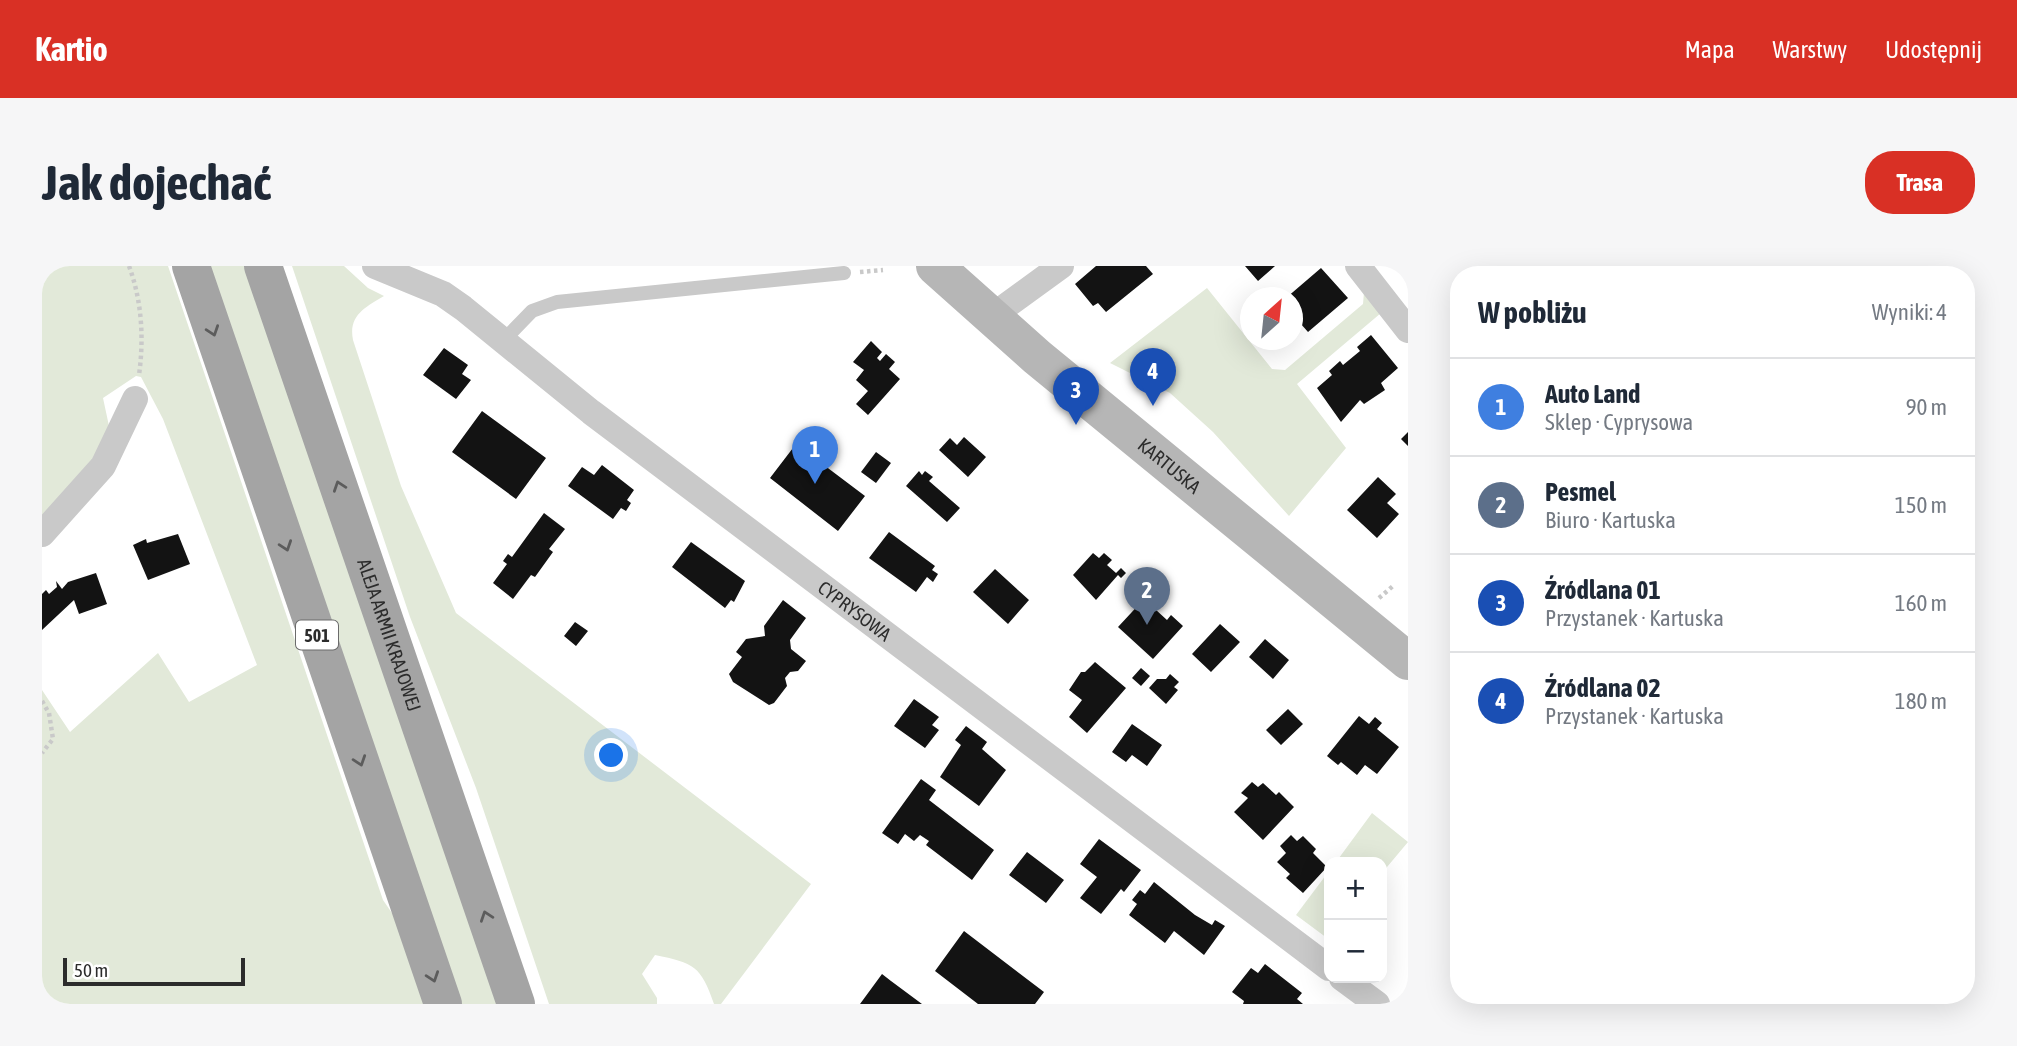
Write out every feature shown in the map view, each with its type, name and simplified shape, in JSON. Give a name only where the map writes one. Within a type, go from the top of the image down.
[{"type":"main road","name":"501","points":[[191,266],[443,1004]]},
{"type":"main road","name":"ALEJA ARMII KRAJOWEJ","points":[[263,266],[516,1004]]},
{"type":"street","name":"CYPRYSOWA","points":[[375,266],[443,294],[583,406],[1324,964]]},
{"type":"street","name":"KARTUSKA","points":[[935,266],[990,317],[1408,661]]},
{"type":"street","points":[[990,317],[1061,266]]},
{"type":"street","points":[[1358,266],[1408,330]]},
{"type":"street","points":[[42,534],[103,466],[135,399]]},
{"type":"street","points":[[1349,983],[1377,1004]]},
{"type":"lane","points":[[503,341],[533,311],[557,302],[844,273]]},
{"type":"path","points":[[130,266],[136,285],[143,344],[135,399]]},
{"type":"path","points":[[1373,603],[1393,586]]},
{"type":"path","points":[[42,701],[49,713],[53,739],[42,753]]},
{"type":"path","points":[[42,992],[51,1004]]},
{"type":"green space","points":[[42,266],[168,266],[383,900],[394,916],[424,1004],[42,1004],[42,690],[70,732],[158,653],[189,702],[257,665],[163,419],[141,377],[136,376],[103,398],[109,426],[94,460],[42,523]]},
{"type":"green space","points":[[208,266],[247,266],[500,1004],[460,1004]]},
{"type":"green space","points":[[292,266],[344,266],[368,288],[384,296],[365,308],[356,318],[352,331],[353,340],[401,486],[456,613],[811,884],[721,1004],[714,1004],[705,981],[694,968],[655,955],[642,974],[657,998],[657,1004],[549,1004],[476,788],[410,617]]},
{"type":"green space","points":[[1207,288],[1240,329],[1240,350],[1257,350],[1272,369],[1285,370],[1363,304],[1364,292],[1381,313],[1297,384],[1346,448],[1289,516],[1213,432],[1170,393],[1110,363]]},
{"type":"green space","points":[[1372,813],[1408,842],[1387,867],[1387,857],[1340,857]]},
{"type":"green space","points":[[1324,878],[1324,936],[1296,915]]},
{"type":"building","points":[[1096,266],[1146,266],[1153,274],[1106,312],[1098,303],[1093,306],[1075,284]]},
{"type":"building","points":[[1245,266],[1275,266],[1258,281]]},
{"type":"building","points":[[1321,268],[1348,298],[1308,332],[1303,326],[1303,287],[1299,287]]},
{"type":"building","points":[[1371,335],[1398,368],[1381,383],[1385,390],[1364,404],[1360,400],[1341,422],[1317,388],[1332,375],[1329,371],[1340,361],[1343,365],[1360,351],[1357,347]]},
{"type":"building","points":[[871,341],[882,352],[877,358],[880,361],[886,354],[895,362],[889,369],[900,379],[868,415],[856,404],[868,391],[856,380],[864,370],[853,362]]},
{"type":"building","points":[[444,348],[468,365],[462,374],[471,380],[456,399],[423,375]]},
{"type":"building","points":[[482,411],[546,458],[516,499],[452,452]]},
{"type":"building","points":[[1408,432],[1408,446],[1401,439]]},
{"type":"building","points":[[964,437],[986,457],[968,477],[939,450],[950,438],[957,445]]},
{"type":"building","points":[[796,444],[865,496],[838,531],[770,478]]},
{"type":"building","points":[[876,452],[891,463],[876,483],[861,472]]},
{"type":"building","points":[[602,465],[634,490],[627,500],[631,503],[626,511],[621,508],[613,519],[568,486],[582,467],[594,475]]},
{"type":"building","points":[[919,471],[922,475],[925,471],[933,477],[929,481],[960,508],[947,522],[906,486]]},
{"type":"building","points":[[1378,477],[1396,494],[1387,503],[1399,514],[1377,538],[1347,510]]},
{"type":"building","points":[[544,513],[565,529],[549,549],[553,552],[535,577],[531,575],[513,599],[493,583],[507,564],[503,561],[508,554],[512,557]]},
{"type":"building","points":[[889,532],[935,566],[932,570],[938,574],[933,582],[927,577],[916,592],[869,558]]},
{"type":"building","points":[[178,534],[190,564],[148,580],[133,545],[146,539],[147,543]]},
{"type":"building","points":[[691,542],[745,581],[734,602],[731,600],[725,608],[672,567]]},
{"type":"building","points":[[1093,553],[1099,558],[1104,553],[1112,560],[1107,565],[1116,573],[1121,568],[1126,573],[1121,578],[1118,575],[1096,600],[1073,575]]},
{"type":"building","points":[[995,569],[1029,600],[1008,624],[973,592]]},
{"type":"building","points":[[96,573],[107,604],[79,614],[74,600],[42,630],[42,594],[46,590],[49,594],[57,587],[56,581],[62,589],[68,582]]},
{"type":"building","points":[[1144,599],[1167,620],[1171,615],[1183,626],[1153,659],[1118,627]]},
{"type":"building","points":[[783,600],[806,618],[790,640],[791,649],[806,661],[798,671],[790,672],[785,678],[787,686],[774,703],[769,705],[733,682],[729,674],[742,657],[736,652],[746,639],[765,636],[764,626]]},
{"type":"building","points":[[575,622],[588,631],[576,646],[564,636]]},
{"type":"building","points":[[1220,624],[1240,642],[1211,672],[1192,654]]},
{"type":"building","points":[[1265,639],[1289,660],[1273,679],[1249,657]]},
{"type":"building","points":[[1095,662],[1126,688],[1087,733],[1069,717],[1082,700],[1069,690],[1081,672],[1085,672]]},
{"type":"building","points":[[1141,668],[1150,676],[1141,686],[1132,678]]},
{"type":"building","points":[[1170,674],[1179,682],[1174,687],[1178,690],[1166,704],[1149,688],[1157,679],[1166,679]]},
{"type":"building","points":[[914,699],[939,717],[932,725],[939,730],[925,748],[894,726]]},
{"type":"building","points":[[1288,709],[1303,724],[1281,745],[1266,730]]},
{"type":"building","points":[[1359,716],[1369,724],[1375,717],[1382,723],[1377,729],[1399,747],[1377,774],[1365,765],[1357,775],[1341,762],[1338,765],[1327,756]]},
{"type":"building","points":[[1132,724],[1162,745],[1147,766],[1132,755],[1126,762],[1112,752]]},
{"type":"building","points":[[966,726],[987,742],[982,749],[1006,770],[979,806],[940,777],[961,745],[955,740]]},
{"type":"building","points":[[921,779],[936,790],[929,800],[994,850],[972,880],[926,845],[929,841],[920,835],[914,841],[905,834],[898,844],[882,833]]},
{"type":"building","points":[[1252,782],[1258,787],[1263,783],[1276,795],[1279,792],[1294,807],[1263,840],[1234,812],[1248,798],[1241,793]]},
{"type":"building","points":[[1291,835],[1297,841],[1303,836],[1316,849],[1313,853],[1324,864],[1324,870],[1303,893],[1286,878],[1290,874],[1277,862],[1286,853],[1280,846]]},
{"type":"building","points":[[1099,839],[1141,870],[1124,892],[1121,889],[1101,914],[1080,898],[1097,877],[1080,864]]},
{"type":"building","points":[[1027,852],[1064,880],[1046,903],[1009,875]]},
{"type":"building","points":[[1154,882],[1195,915],[1212,925],[1215,920],[1225,926],[1204,955],[1174,931],[1165,943],[1129,915],[1137,904],[1132,900],[1140,890],[1145,894]]},
{"type":"building","points":[[964,931],[1044,992],[1035,1004],[978,1004],[935,971]]},
{"type":"building","points":[[1265,964],[1302,993],[1297,999],[1303,1004],[1243,1004],[1244,1001],[1232,992],[1251,968],[1258,973]]},
{"type":"building","points":[[882,974],[891,981],[922,1004],[860,1004]]},
{"type":"place","name":"Źródlana 02","points":[[1153,406]]},
{"type":"place","name":"Źródlana 01","points":[[1076,425]]},
{"type":"place","name":"Auto Land","points":[[815,484]]},
{"type":"place","name":"Pesmel","points":[[1147,625]]}]
